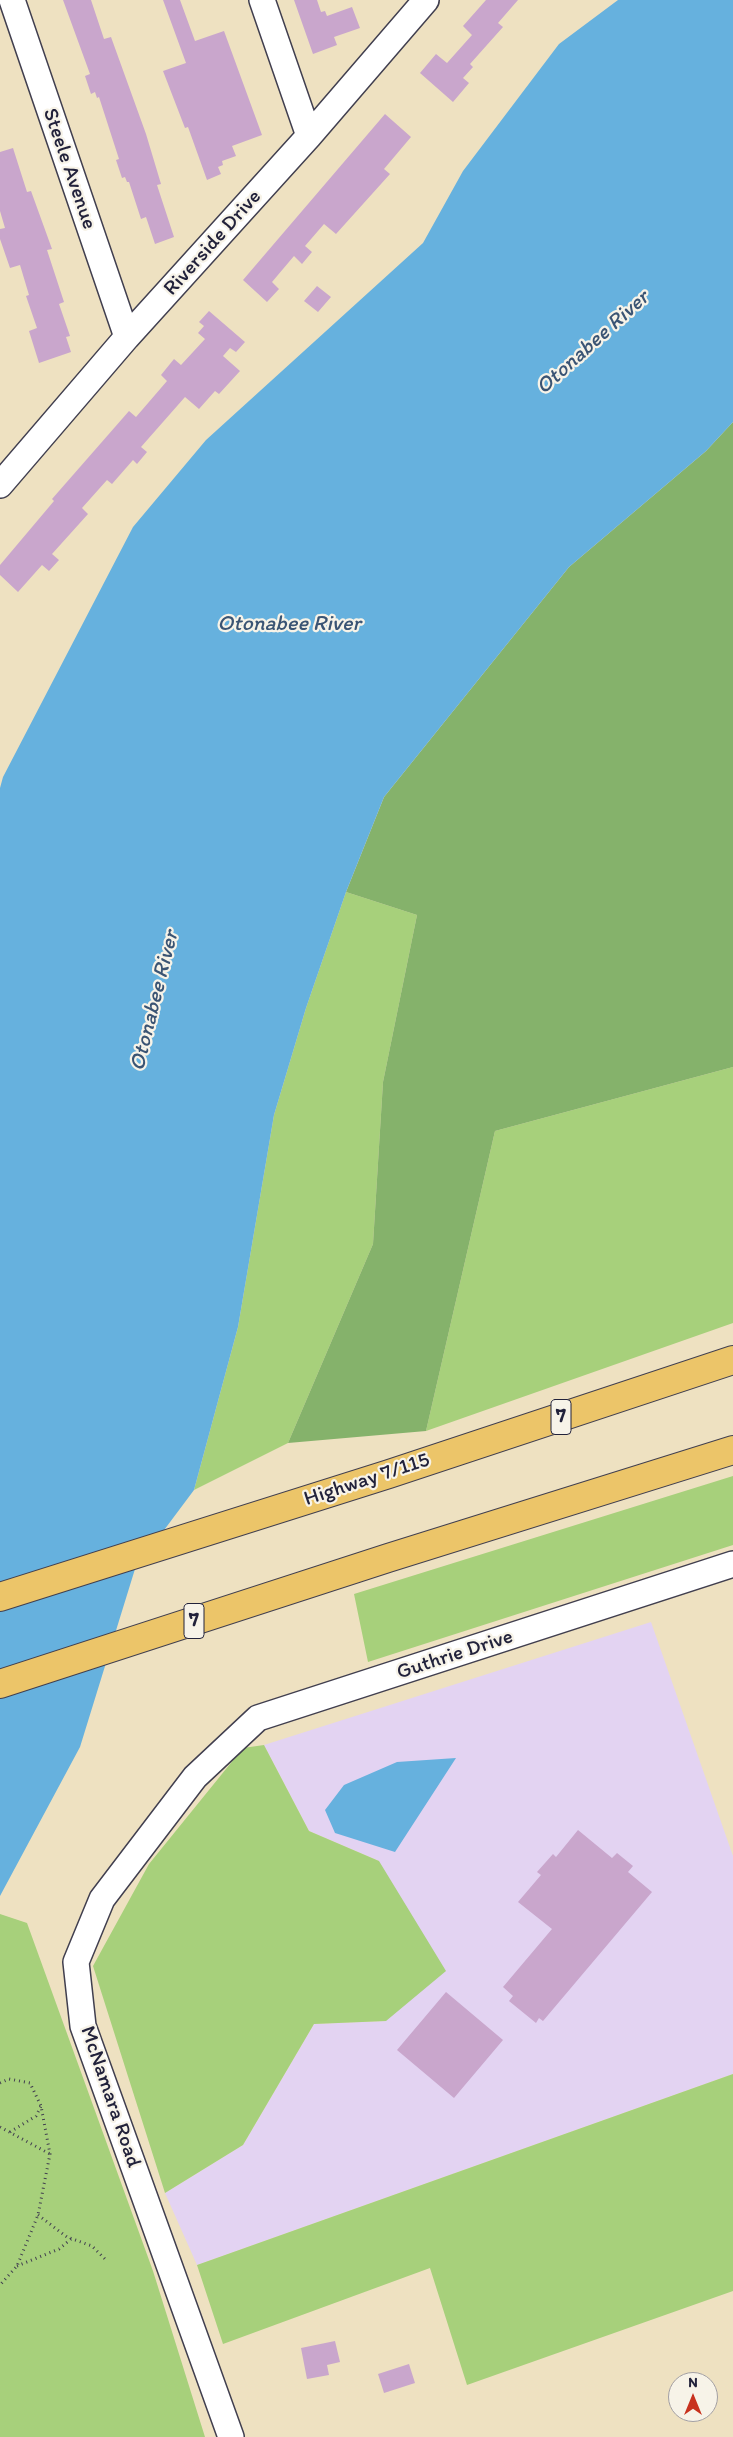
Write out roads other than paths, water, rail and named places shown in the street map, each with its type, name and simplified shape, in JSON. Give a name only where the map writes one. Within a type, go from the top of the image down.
[{"type":"highway","name":"Highway 7/115","points":[[0,1597],[389,1474],[733,1360]]},
{"type":"highway","name":"7","points":[[0,1684],[388,1558],[733,1450]]},
{"type":"street","name":"Steele Avenue","points":[[12,0],[127,337]]},
{"type":"street","points":[[262,0],[310,136]]},
{"type":"street","name":"Riverside Drive","points":[[0,486],[127,337],[310,136],[426,0]]},
{"type":"street","name":"Guthrie Drive","points":[[195,1777],[258,1718],[733,1564]]},
{"type":"street","name":"McNamara Road","points":[[195,1777],[102,1899],[76,1962],[83,2026],[231,2437]]},
{"type":"water","name":"Otonabee River","points":[[618,0],[733,0],[733,422],[706,451],[569,567],[384,797],[346,892],[306,1008],[274,1115],[238,1327],[194,1490],[135,1569],[80,1747],[0,1896],[0,788],[3,777],[133,527],[206,440],[423,243],[463,171],[559,44]]},
{"type":"water","points":[[456,1758],[395,1852],[335,1833],[325,1810],[344,1785],[397,1762]]}]
